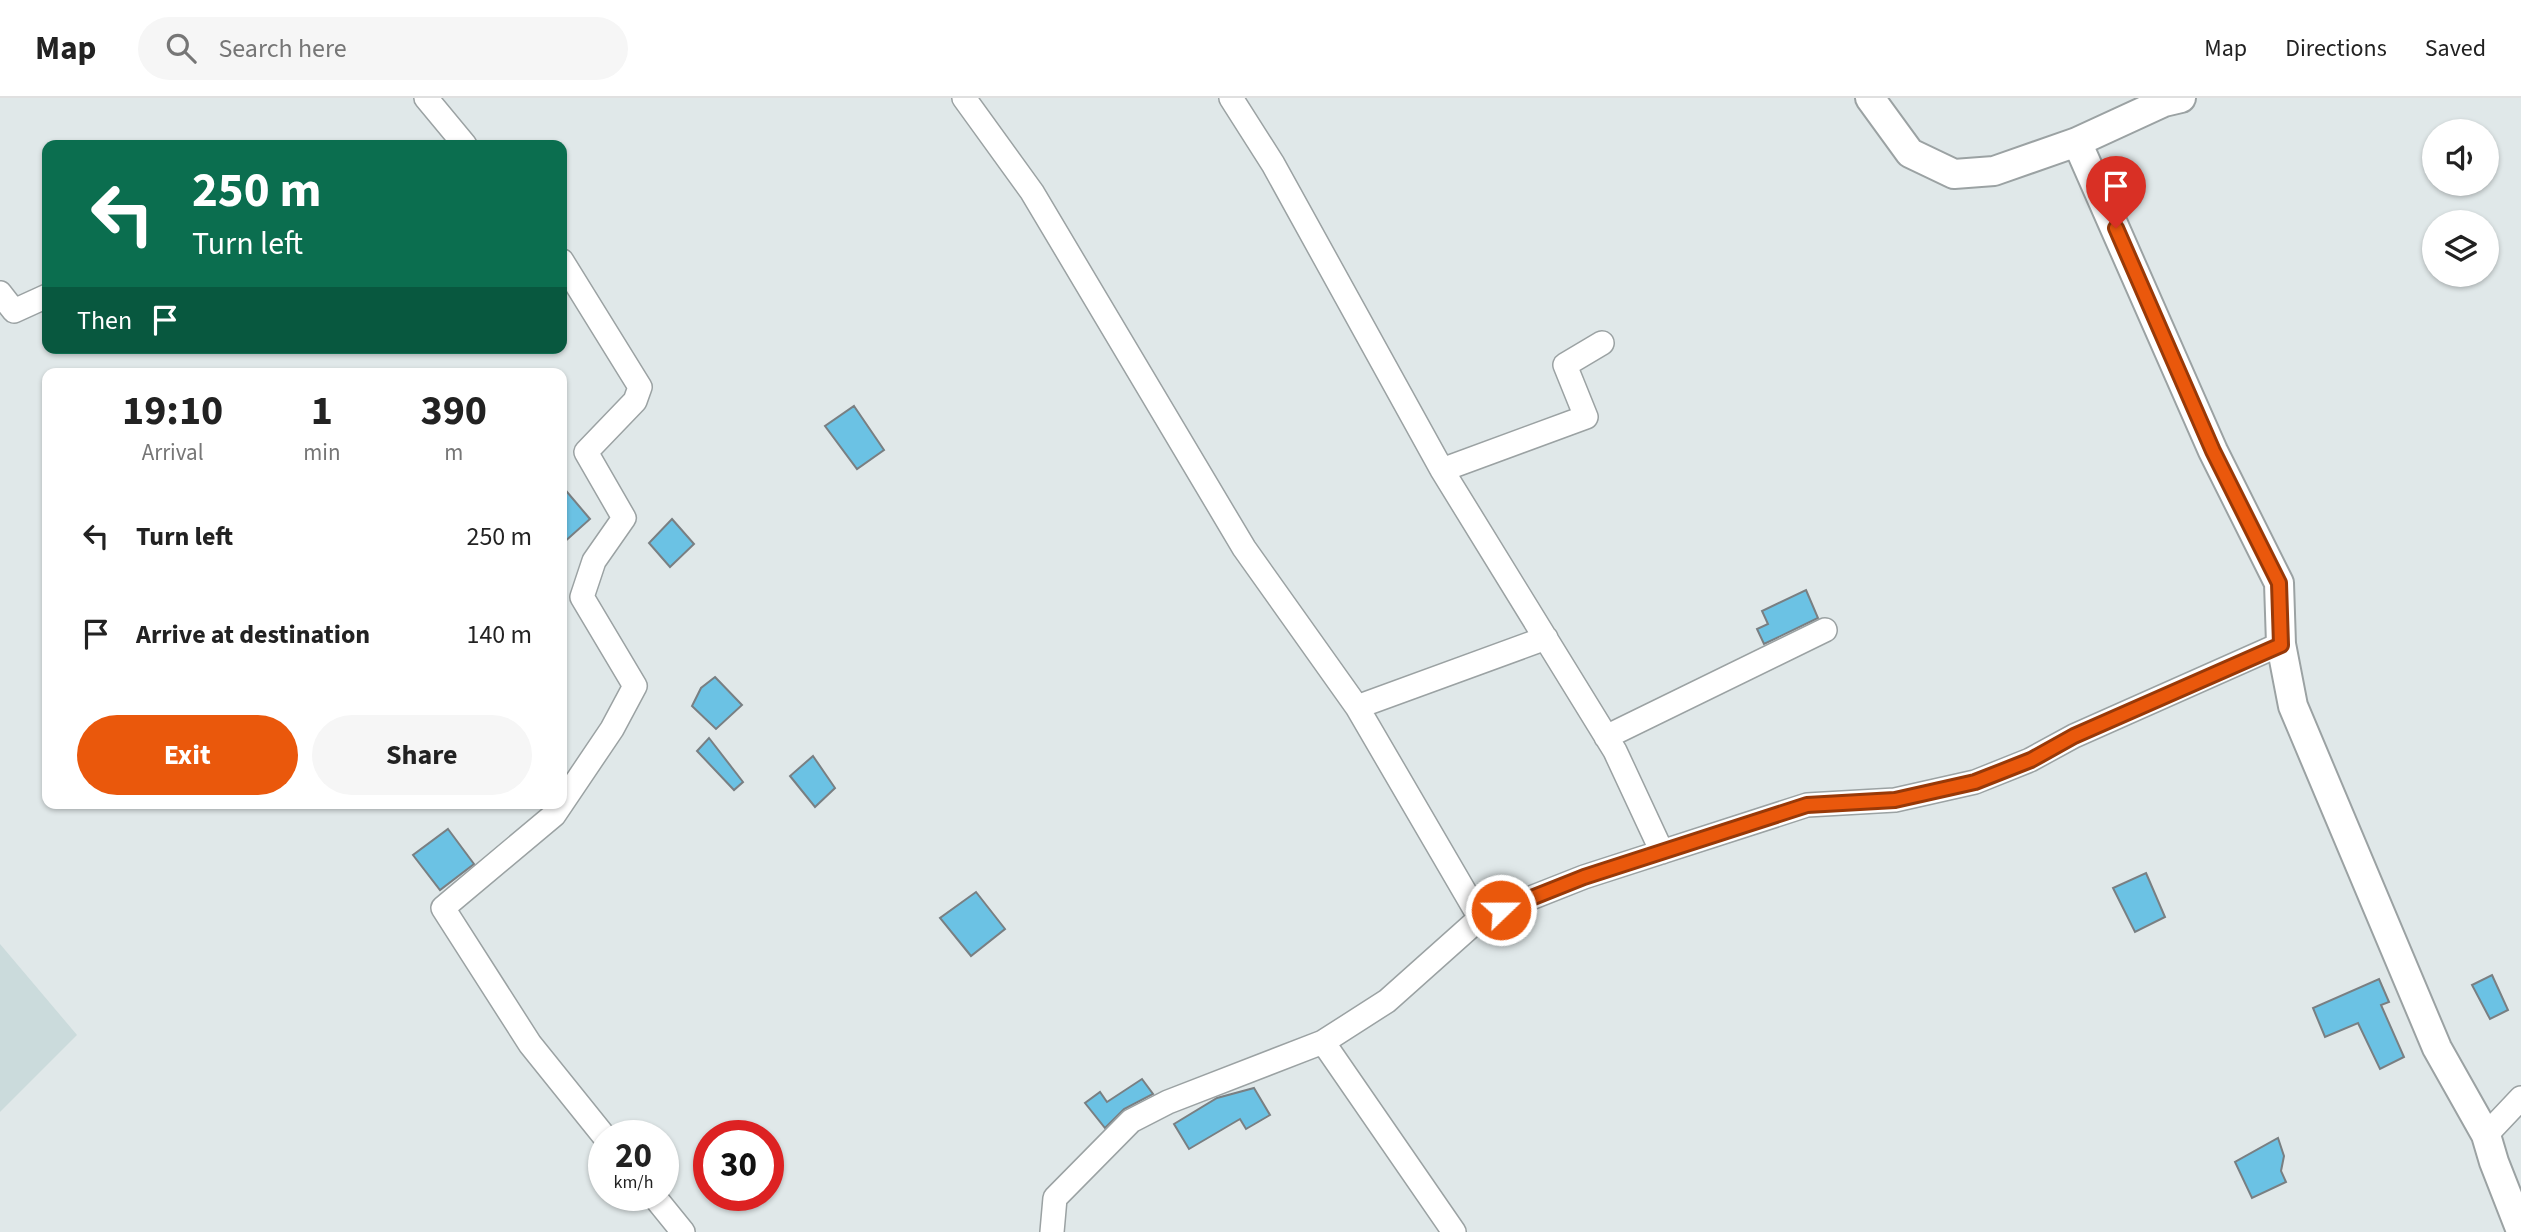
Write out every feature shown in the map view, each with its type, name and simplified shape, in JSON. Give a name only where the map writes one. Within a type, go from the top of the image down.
[{"type":"street","points":[[426,98],[461,140]]},
{"type":"street","points":[[964,98],[1032,192],[1244,548],[1357,707],[1480,918]]},
{"type":"street","points":[[1231,98],[1273,164],[1442,470],[1606,737],[1662,852]]},
{"type":"street","points":[[1870,98],[1910,153],[1954,174],[1994,171],[2077,142],[2164,102],[2181,98]]},
{"type":"street","points":[[2077,142],[2213,451],[2279,583],[2281,645],[2293,706],[2437,1048],[2486,1135],[2521,1231]]},
{"type":"street","points":[[567,269],[640,387],[635,401],[586,452],[624,518],[594,561],[582,597],[635,686],[612,729],[567,796]]},
{"type":"street","points":[[0,293],[14,311],[42,298]]},
{"type":"street","points":[[1442,470],[1586,417],[1565,365],[1602,343]]},
{"type":"street","points":[[1606,737],[1825,630]]},
{"type":"street","points":[[1357,707],[1546,639]]},
{"type":"street","points":[[1052,1232],[1055,1198],[1130,1121],[1168,1102],[1324,1042],[1387,1001],[1480,918],[1584,877],[1807,805],[1895,800],[1975,782],[2031,760],[2074,736],[2281,645]]},
{"type":"street","points":[[558,809],[443,908],[530,1044],[591,1120]]},
{"type":"street","points":[[1324,1042],[1454,1232]]},
{"type":"street","points":[[2486,1135],[2521,1098]]},
{"type":"street","points":[[666,1211],[683,1232]]},
{"type":"shaded area","points":[[0,944],[77,1035],[0,1112]]},
{"type":"building","points":[[854,406],[884,450],[857,469],[825,426]]},
{"type":"building","points":[[567,492],[590,519],[567,540]]},
{"type":"building","points":[[672,519],[694,544],[670,567],[649,543]]},
{"type":"building","points":[[1806,590],[1818,618],[1764,644],[1757,629],[1768,624],[1762,611]]},
{"type":"building","points":[[715,677],[742,705],[716,729],[692,706],[701,688]]},
{"type":"building","points":[[709,738],[743,782],[734,790],[697,751]]},
{"type":"building","points":[[813,756],[835,788],[815,807],[790,776]]},
{"type":"building","points":[[448,829],[474,864],[440,890],[413,855]]},
{"type":"building","points":[[2146,873],[2165,917],[2135,932],[2113,888]]},
{"type":"building","points":[[976,892],[1005,929],[971,956],[940,918]]},
{"type":"building","points":[[2492,975],[2508,1010],[2490,1019],[2472,985]]},
{"type":"building","points":[[2379,979],[2389,1002],[2381,1005],[2404,1057],[2380,1069],[2358,1023],[2325,1037],[2313,1008]]},
{"type":"building","points":[[1142,1079],[1153,1094],[1124,1109],[1105,1128],[1085,1103],[1100,1092],[1107,1102]]},
{"type":"building","points":[[1254,1088],[1270,1115],[1246,1129],[1240,1119],[1189,1149],[1174,1124],[1217,1098]]},
{"type":"building","points":[[2278,1138],[2284,1156],[2281,1171],[2286,1182],[2252,1198],[2235,1162]]},
{"type":"route","points":[[1501,910],[1584,877],[1807,805],[1895,800],[1975,782],[2031,760],[2074,736],[2281,645],[2279,583],[2213,451],[2116,228]]}]
